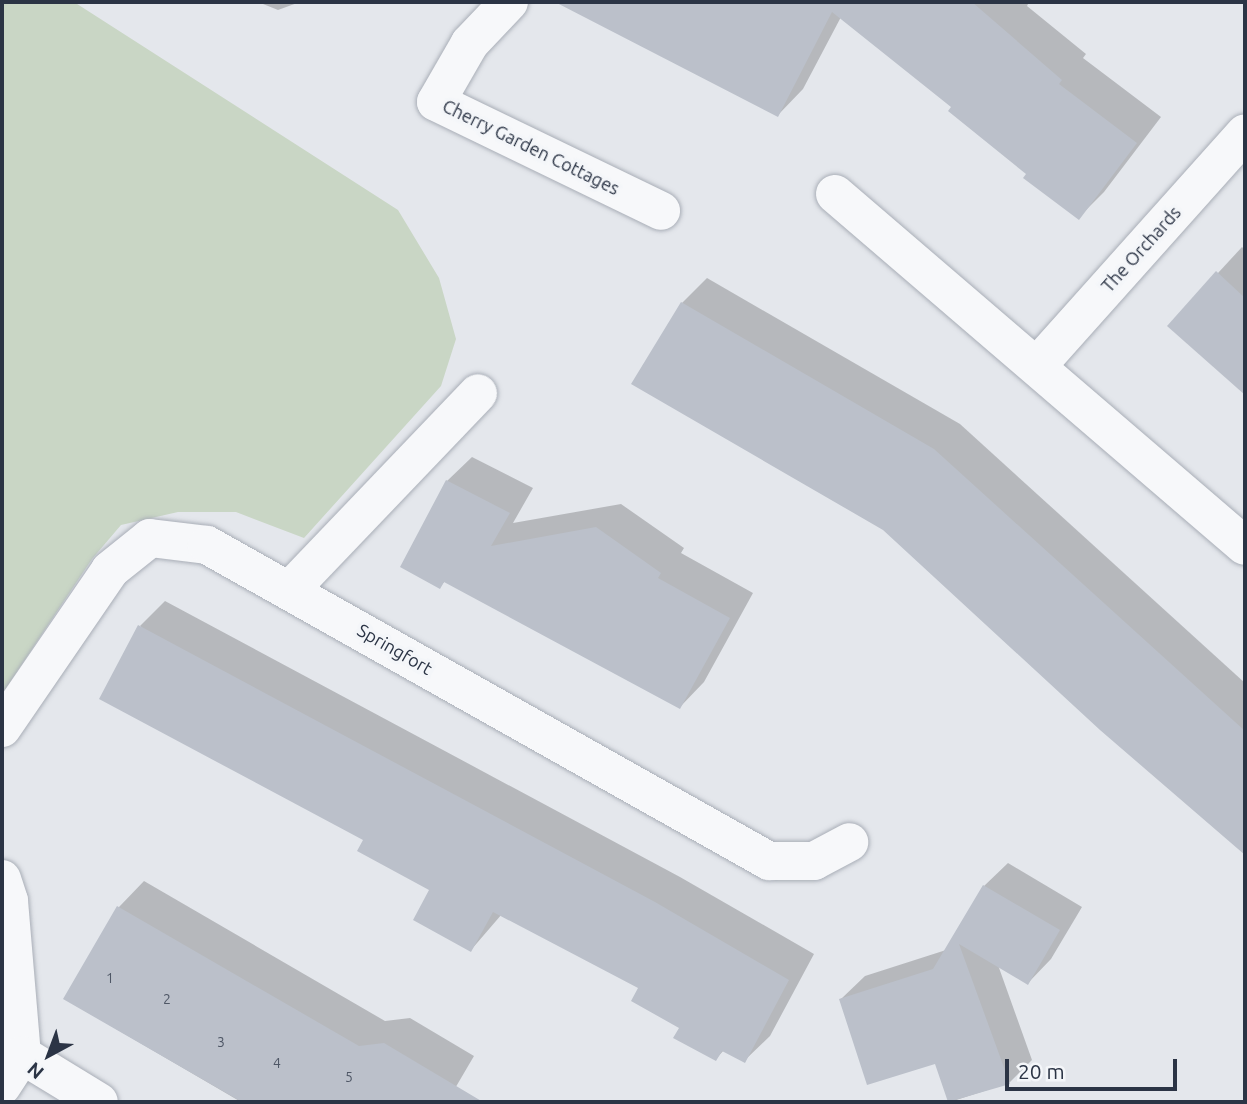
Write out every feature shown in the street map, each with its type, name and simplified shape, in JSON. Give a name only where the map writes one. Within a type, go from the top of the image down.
[{"type":"street","name":"Cherry Garden Cottages","points":[[509,2],[470,43],[436,102],[661,211]]},
{"type":"street","name":"The Orchards","points":[[1037,366],[1245,133]]},
{"type":"street","points":[[835,194],[1245,546]]},
{"type":"street","points":[[290,590],[478,393]]},
{"type":"street","name":"Springfort","points":[[2,728],[110,570],[150,538],[207,545],[769,861],[814,861],[849,842]]},
{"type":"street","points":[[2,878],[9,901],[12,1070],[99,1102]]},
{"type":"green space","points":[[2,2],[74,2],[398,210],[439,278],[456,339],[441,386],[304,538],[236,512],[178,512],[121,525],[92,559],[2,694]]},
{"type":"building","points":[[555,2],[972,2],[1062,80],[1059,84],[1137,143],[1079,220],[1023,178],[1026,174],[948,111],[951,107],[832,12],[778,117]]},
{"type":"building","points":[[1216,271],[1245,298],[1245,395],[1167,326]]},
{"type":"building","points":[[681,302],[934,449],[1245,731],[1245,855],[1100,730],[883,530],[631,384]]},
{"type":"building","points":[[446,480],[510,513],[491,546],[596,527],[661,573],[658,578],[730,618],[680,709],[444,582],[440,589],[400,567]]},
{"type":"building","points":[[138,625],[655,902],[789,980],[745,1063],[722,1051],[716,1061],[673,1038],[679,1028],[631,1001],[638,988],[493,912],[471,952],[413,920],[429,890],[357,851],[363,840],[99,699]]},
{"type":"building","points":[[983,885],[1060,930],[1028,985],[959,944],[1010,1084],[948,1102],[935,1064],[867,1085],[839,999],[933,969]]},
{"type":"building","points":[[117,906],[359,1046],[384,1043],[483,1102],[242,1102],[63,999]]}]
